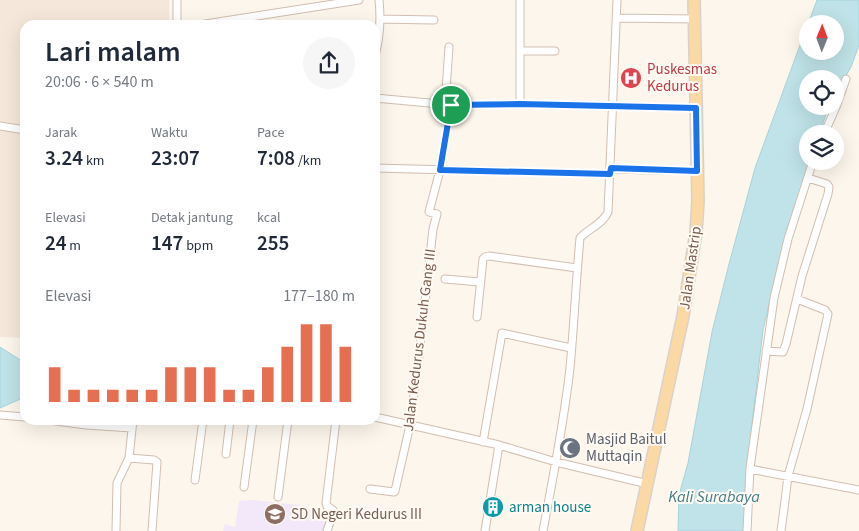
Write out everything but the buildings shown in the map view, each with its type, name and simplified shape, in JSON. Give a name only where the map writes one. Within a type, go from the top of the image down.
[{"type":"main road","name":"Jalan Mastrip","points":[[637,531],[688,289],[696,232],[698,200],[694,0]]},
{"type":"street","points":[[177,0],[177,20]]},
{"type":"street","points":[[231,20],[359,0]]},
{"type":"street","points":[[379,0],[380,19],[434,20]]},
{"type":"street","points":[[520,0],[520,104]]},
{"type":"street","points":[[543,531],[565,406],[580,238],[605,218],[608,212],[617,0]]},
{"type":"street","points":[[617,18],[694,19]]},
{"type":"street","points":[[440,170],[448,105],[450,47]]},
{"type":"street","points":[[520,51],[554,51]]},
{"type":"street","points":[[828,125],[846,79]]},
{"type":"street","points":[[380,98],[448,105],[520,104],[696,108]]},
{"type":"street","points":[[0,126],[20,129]]},
{"type":"street","points":[[380,168],[697,171]]},
{"type":"street","name":"Jalan Kedurus Dukuh Gang III","points":[[370,489],[395,491],[410,425],[433,229],[437,214],[429,212],[440,170]]},
{"type":"street","points":[[747,531],[750,469],[774,298],[788,239],[810,170]]},
{"type":"street","points":[[766,351],[783,351],[786,344],[802,276],[825,205],[829,187],[827,184],[808,178]]},
{"type":"street","points":[[477,317],[483,259],[485,257],[577,268]]},
{"type":"street","points":[[445,279],[480,282]]},
{"type":"street","points":[[781,531],[788,476],[807,409],[828,314],[825,310],[797,299]]},
{"type":"street","points":[[483,442],[502,333],[571,348]]},
{"type":"street","points":[[0,416],[20,417]]},
{"type":"street","points":[[380,418],[499,445],[556,462],[648,484]]},
{"type":"street","points":[[86,425],[132,428]]},
{"type":"street","points":[[116,531],[117,483],[129,458],[132,425]]},
{"type":"street","points":[[195,480],[202,425]]},
{"type":"street","points":[[226,454],[229,425]]},
{"type":"street","points":[[244,487],[251,425]]},
{"type":"street","points":[[278,497],[287,425]]},
{"type":"street","points":[[327,531],[333,513],[333,510],[326,503],[335,425]]},
{"type":"street","points":[[484,531],[499,445]]},
{"type":"street","points":[[129,458],[154,460],[156,462],[152,531]]},
{"type":"street","points":[[750,469],[859,490]]},
{"type":"shaded area","points":[[0,0],[169,0],[169,20],[20,20],[20,338],[0,337]]},
{"type":"shaded area","name":"SD Negeri Kedurus III","points":[[253,500],[306,506],[314,512],[313,517],[327,523],[324,531],[223,531],[225,524],[235,527],[239,501]]},
{"type":"water","name":"Kali Surabaya","points":[[817,0],[859,0],[859,45],[851,67],[844,79],[844,70],[799,70],[799,115],[826,115],[822,125],[799,125],[799,170],[808,170],[782,248],[763,330],[751,433],[746,531],[678,531],[679,495],[688,463],[712,332],[755,168],[799,48],[799,60],[844,60],[844,15],[811,15]]},
{"type":"water","points":[[0,347],[20,360],[20,399],[0,408]]},
{"type":"place","name":"Puskesmas Kedurus","points":[[631,78]]},
{"type":"place","name":"Masjid Baitul Muttaqin","points":[[570,448]]},
{"type":"place","name":"arman house","points":[[493,507]]},
{"type":"place","name":"SD Negeri Kedurus III","points":[[275,514]]},
{"type":"route","points":[[520,104],[696,108],[697,171],[611,168],[610,174],[440,170],[451,105],[520,104]]}]
